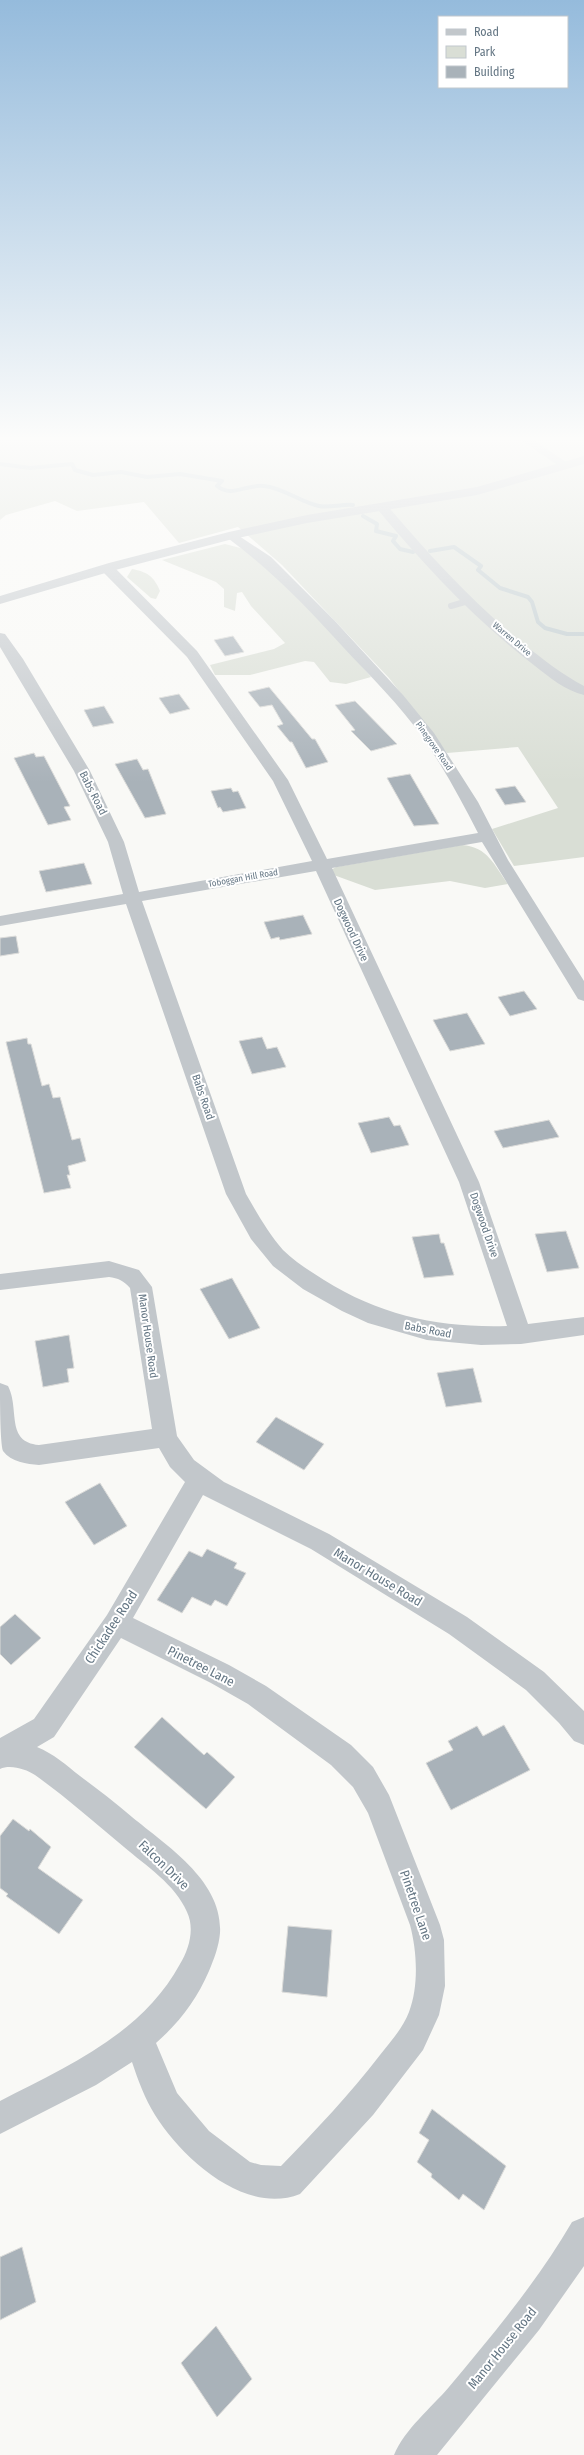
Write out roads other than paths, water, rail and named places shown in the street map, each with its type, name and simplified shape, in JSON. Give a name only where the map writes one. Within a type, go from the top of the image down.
[{"type":"street","points":[[0,600],[166,554]]},
{"type":"street","name":"Pinegrove Road","points":[[257,554],[266,560],[329,623],[398,698],[445,760],[470,802],[486,836],[584,995]]},
{"type":"street","name":"Warren Drive","points":[[422,554],[468,601],[528,654],[564,680],[584,691]]},
{"type":"street","name":"Dogwood Drive","points":[[108,569],[192,654],[232,714],[280,780],[469,1182],[521,1334]]},
{"type":"street","name":"Babs Road","points":[[0,637],[16,659],[100,804],[116,842],[132,897],[236,1194],[255,1230],[276,1256],[306,1280],[332,1296],[382,1320],[417,1329],[464,1337],[521,1334],[584,1326]]},
{"type":"street","name":"Toboggan Hill Road","points":[[0,921],[486,836]]},
{"type":"street","name":"Manor House Road","points":[[0,1282],[109,1269],[118,1270],[134,1278],[141,1287],[165,1437],[175,1456],[188,1471],[227,1495],[303,1532],[375,1573],[497,1651],[538,1683],[570,1713],[584,1732]]},
{"type":"street","points":[[0,1393],[8,1440],[15,1450],[25,1455],[39,1455],[165,1437]]},
{"type":"street","name":"Chickadee Road","points":[[1,1753],[44,1728],[116,1623],[200,1478]]},
{"type":"street","name":"Pinetree Lane","points":[[116,1623],[220,1674],[257,1695],[341,1755],[363,1777],[379,1805],[425,1926],[431,1957],[430,1986],[424,2016],[412,2039],[362,2104],[288,2182],[268,2182],[251,2178],[224,2163],[195,2140],[173,2116],[159,2090],[139,2039]]},
{"type":"street","name":"Falcon Drive","points":[[0,2118],[118,2053],[139,2039],[174,2004],[193,1972],[206,1936],[204,1919],[198,1902],[188,1887],[155,1854],[46,1766],[31,1758],[1,1753]]},
{"type":"street","name":"Manor House Road","points":[[412,2455],[434,2432],[522,2325],[572,2255],[584,2234]]},
{"type":"lane","points":[[451,606],[468,601]]},
{"type":"waterway","points":[[463,554],[481,566],[478,570],[500,588],[528,597],[532,602],[538,622],[545,628],[567,634],[584,634]]}]
